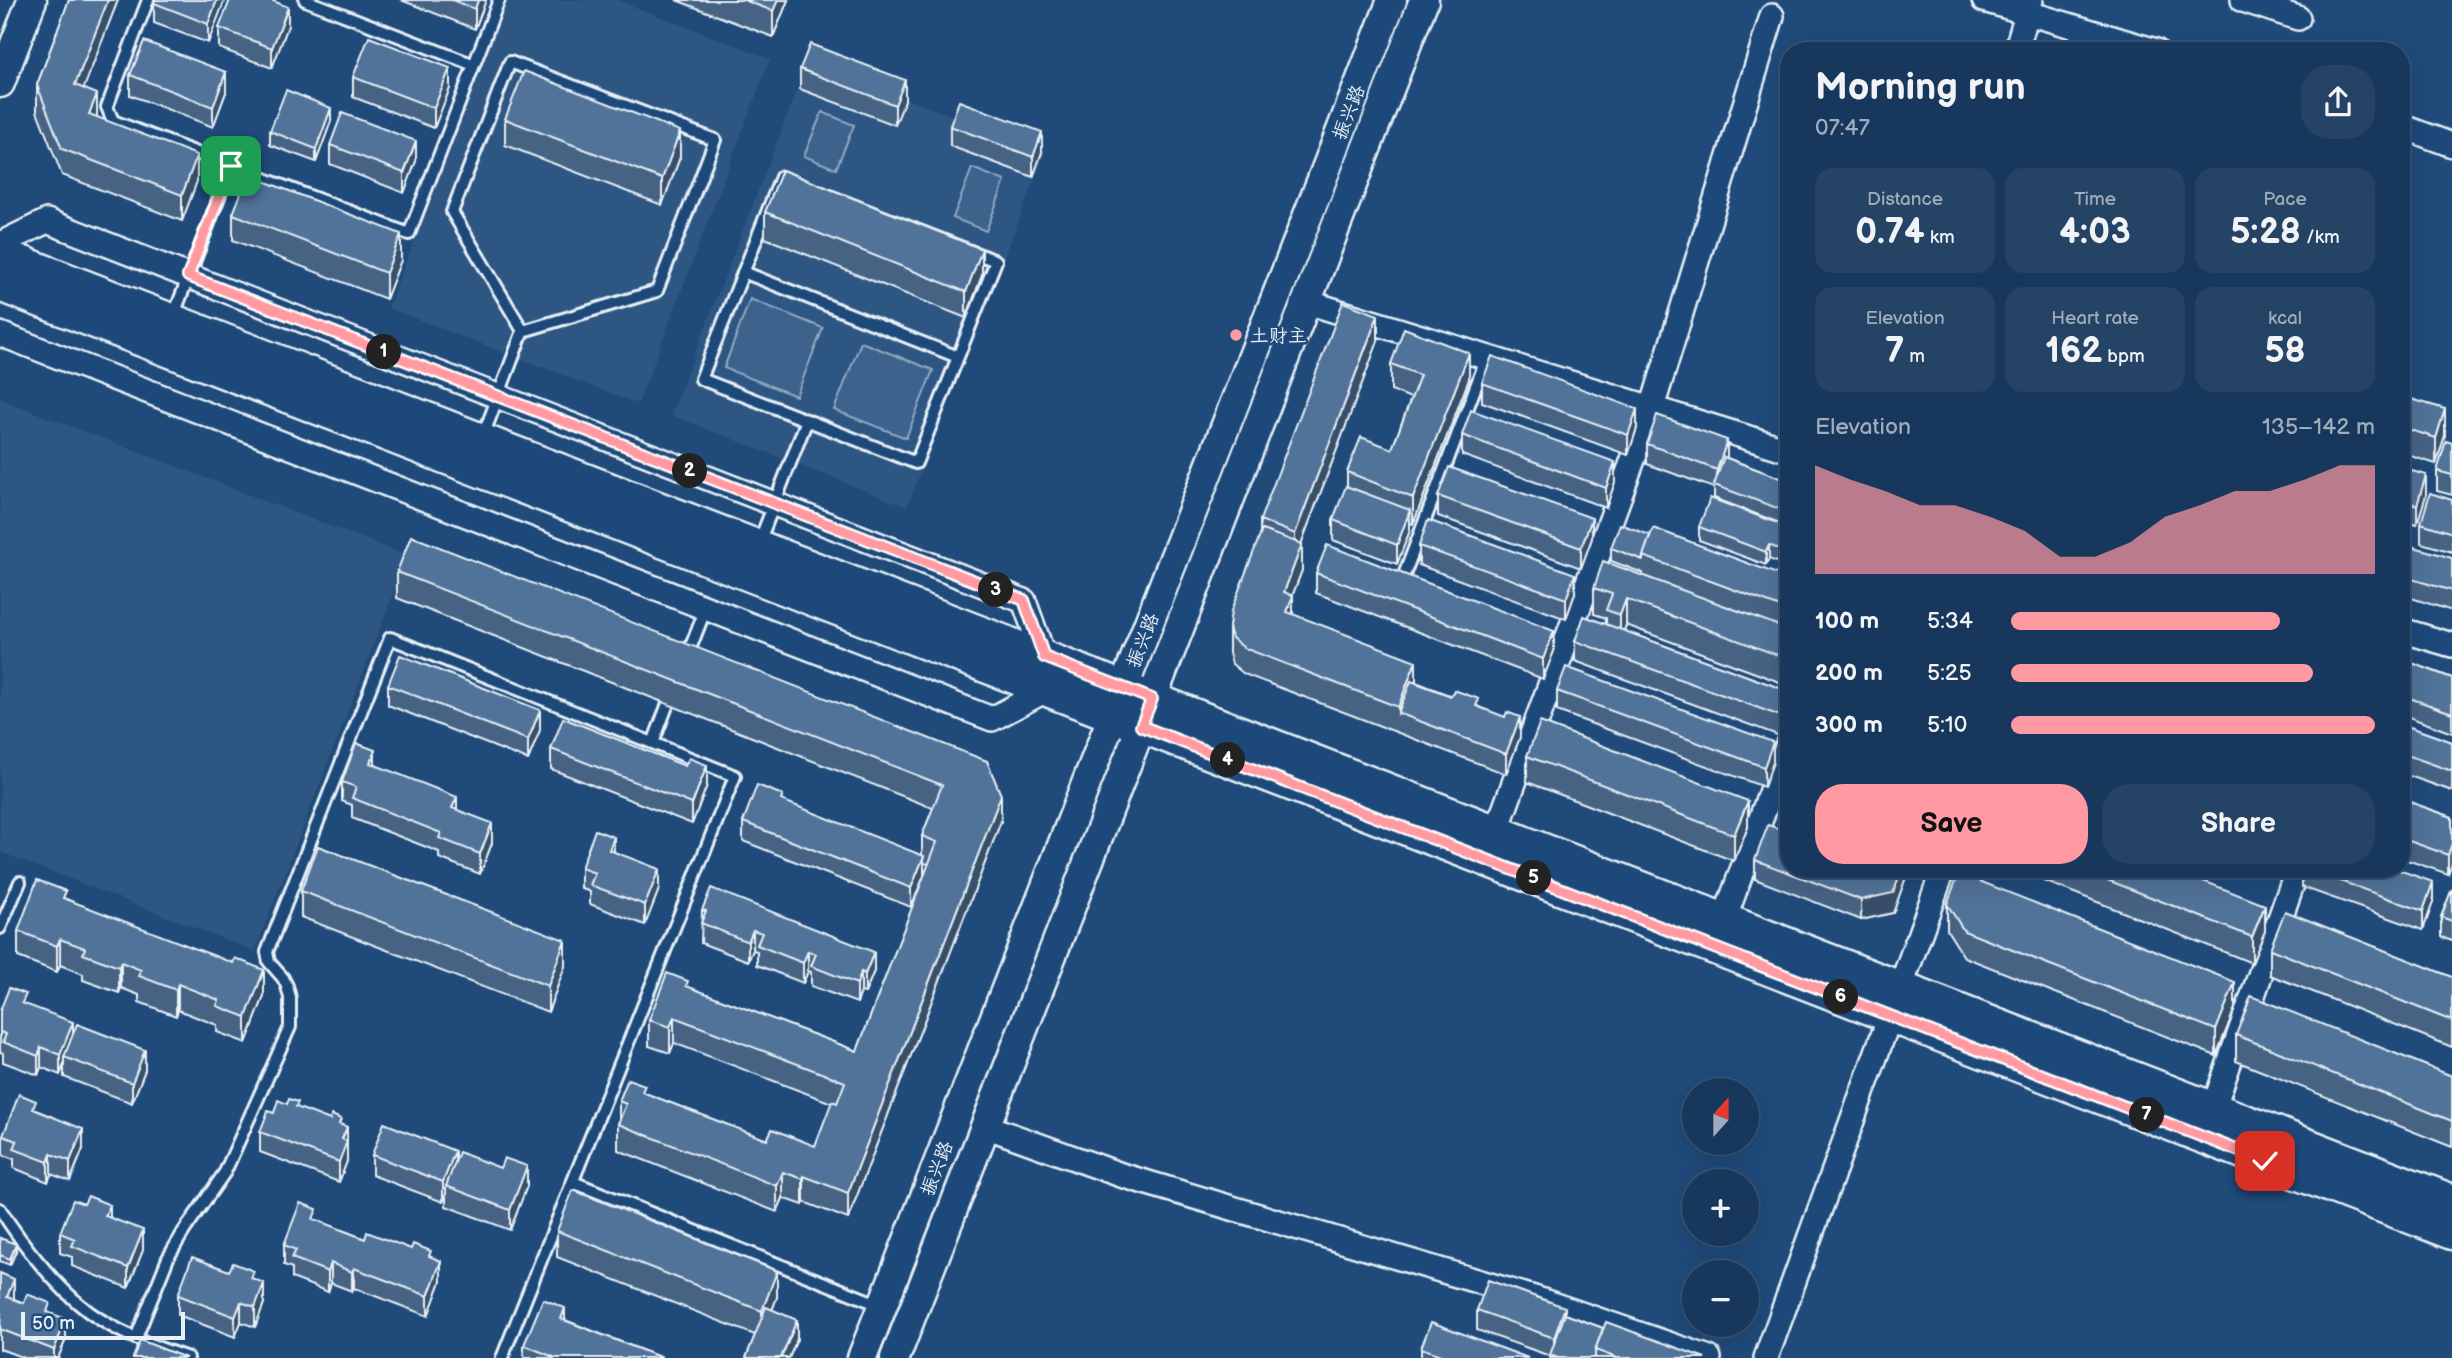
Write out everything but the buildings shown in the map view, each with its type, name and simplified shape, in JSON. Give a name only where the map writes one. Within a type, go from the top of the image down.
[{"type":"main road","points":[[0,254],[1044,657],[1132,707],[1895,1002],[2452,1233]]},
{"type":"main road","points":[[0,285],[1046,690],[1132,707],[1496,832],[1724,920],[1895,1002],[2213,1109],[2452,1201]]},
{"type":"street","points":[[0,83],[32,0]]},
{"type":"street","name":"振兴路","points":[[895,1358],[985,1126],[1132,707],[1392,0]]},
{"type":"street","name":"振兴路","points":[[862,1358],[1132,707],[1307,302],[1424,0]]},
{"type":"street","points":[[1984,0],[2029,6],[2131,42]]},
{"type":"street","points":[[2243,0],[2298,18]]},
{"type":"street","points":[[2019,42],[2029,6]]},
{"type":"street","points":[[1496,832],[1652,408],[1772,16]]},
{"type":"street","points":[[2410,129],[2452,145]]},
{"type":"street","points":[[0,244],[47,221],[1024,600],[1044,657]]},
{"type":"street","points":[[1307,302],[1780,448]]},
{"type":"street","points":[[0,334],[992,719],[1046,690]]},
{"type":"street","points":[[2410,633],[2452,645]]},
{"type":"street","points":[[1724,920],[1780,766]]},
{"type":"street","points":[[1766,1358],[1940,878]]},
{"type":"street","points":[[2213,1109],[2294,878]]},
{"type":"street","points":[[985,1126],[1121,1175],[1534,1298],[1709,1358]]},
{"type":"lane","points":[[148,0],[107,107],[113,121],[409,234],[499,0]]},
{"type":"lane","points":[[305,0],[474,65]]},
{"type":"lane","points":[[510,62],[715,140],[657,291],[523,331],[452,212],[510,62]]},
{"type":"lane","points":[[172,320],[231,166]]},
{"type":"lane","points":[[781,177],[996,261],[916,463],[701,379],[743,272],[781,177]]},
{"type":"lane","points":[[743,272],[958,357]]},
{"type":"lane","points":[[481,440],[523,331]]},
{"type":"lane","points":[[1401,583],[1487,357]]},
{"type":"lane","points":[[757,546],[807,420]]},
{"type":"lane","points":[[682,669],[706,608]]},
{"type":"lane","points":[[136,1338],[168,1258],[225,1171],[290,1027],[290,998],[287,986],[269,962],[267,952],[390,638],[735,776],[502,1358]]},
{"type":"lane","points":[[653,743],[677,681]]},
{"type":"lane","points":[[0,928],[20,882]]},
{"type":"lane","points":[[573,1182],[883,1306]]},
{"type":"lane","points":[[0,1209],[11,1227],[62,1288],[89,1311],[136,1338],[188,1358]]},
{"type":"shaded area","points":[[507,0],[617,0],[770,59],[638,404],[388,308]]},
{"type":"shaded area","points":[[808,62],[1046,151],[907,507],[671,415]]},
{"type":"shaded area","points":[[822,112],[854,125],[836,169],[804,156]]},
{"type":"shaded area","points":[[972,168],[1005,181],[986,231],[953,218]]},
{"type":"shaded area","points":[[750,299],[823,328],[796,396],[724,368]]},
{"type":"shaded area","points":[[861,342],[933,370],[906,438],[834,410]]},
{"type":"shaded area","points":[[0,399],[408,556],[255,951],[0,852]]},
{"type":"place","name":"土财主","points":[[1236,335]]},
{"type":"route","points":[[231,166],[188,276],[1024,600],[1044,657],[1152,699],[1141,726],[2265,1161]]}]
